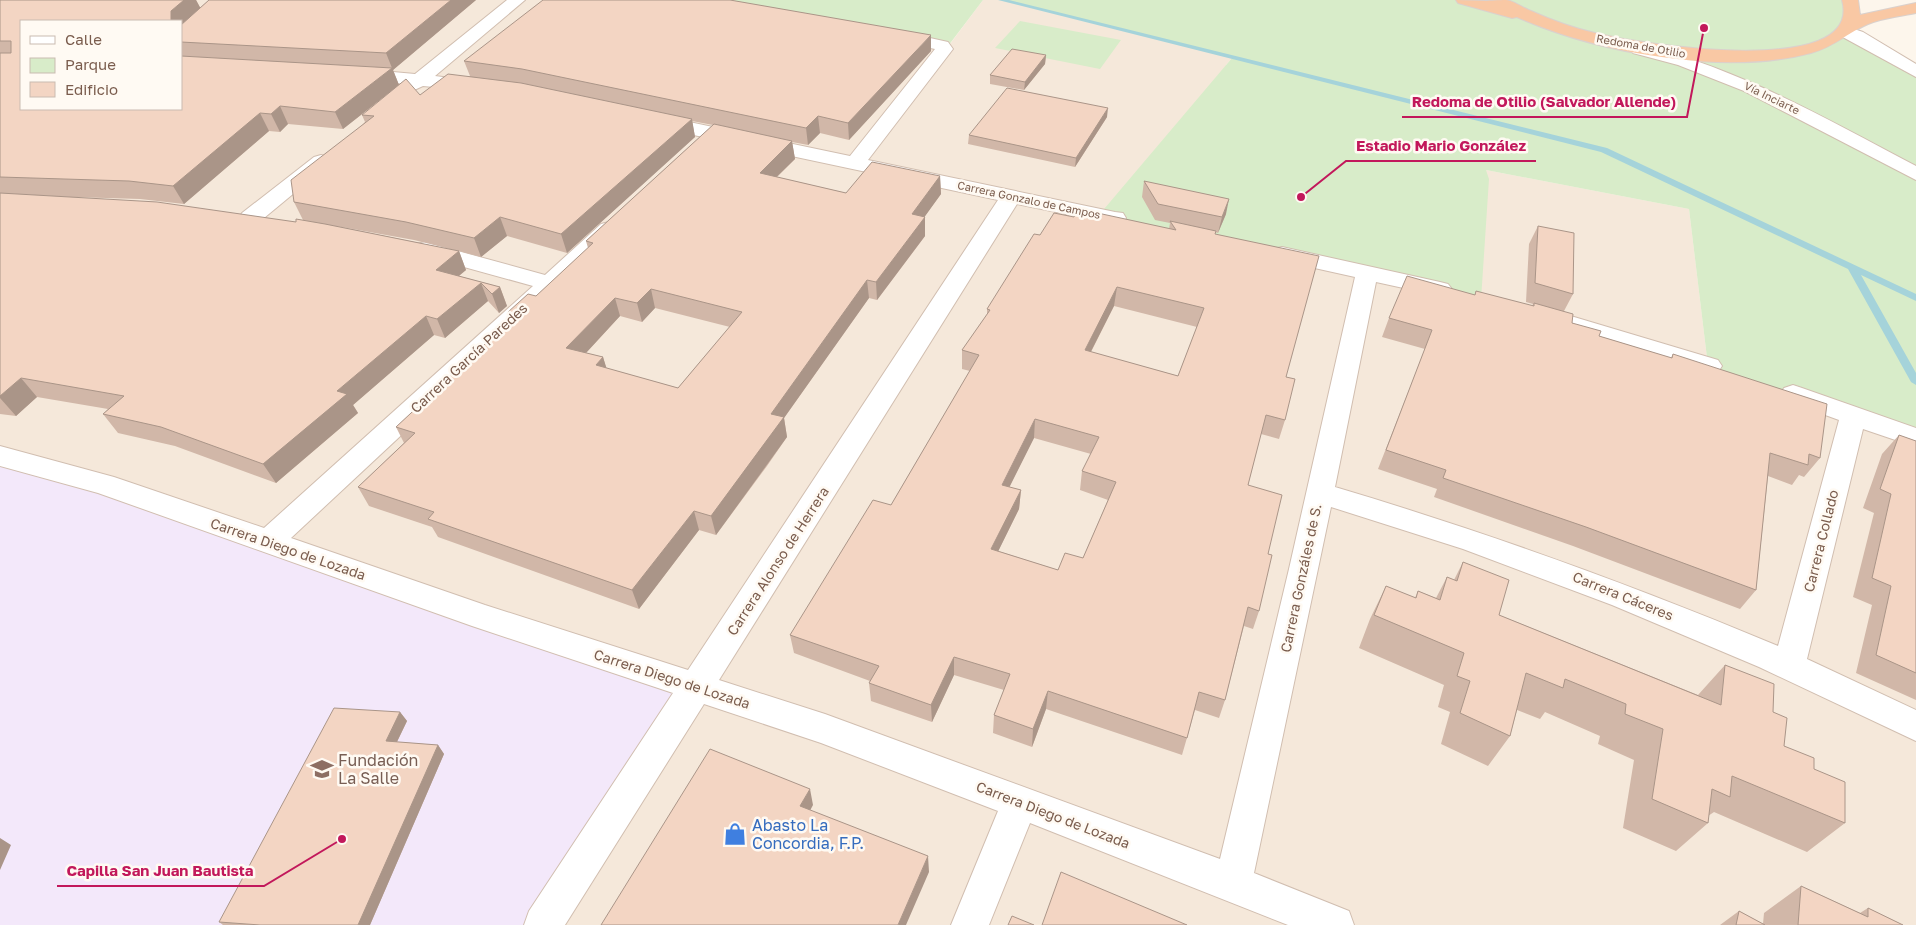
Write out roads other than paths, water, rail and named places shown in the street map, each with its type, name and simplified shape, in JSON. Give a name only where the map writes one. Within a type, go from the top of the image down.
[{"type":"highway","points":[[1464,0],[1562,28]]},
{"type":"highway","name":"Redoma de Otilio","points":[[1495,0],[1562,28],[1618,43],[1709,56],[1765,55],[1810,48],[1827,43],[1866,19],[1916,8]]},
{"type":"highway","points":[[1847,29],[1853,18],[1854,9],[1850,0]]},
{"type":"street","points":[[399,97],[517,0]]},
{"type":"street","points":[[1847,29],[1916,72]]},
{"type":"street","points":[[855,163],[942,54],[944,49],[942,46],[882,33]]},
{"type":"street","name":"Vía Inciarte","points":[[1618,43],[1684,61],[1750,87],[1916,174]]},
{"type":"street","points":[[344,72],[499,89]]},
{"type":"street","name":"Carrera Gonzalo de Campos","points":[[635,116],[1136,223]]},
{"type":"street","points":[[692,152],[714,133]]},
{"type":"street","points":[[279,222],[242,217],[332,152]]},
{"type":"street","name":"Carrera Alonso de Herrera","points":[[543,925],[1011,196]]},
{"type":"street","name":"Carrera García Paredes","points":[[268,542],[628,211]]},
{"type":"street","points":[[408,245],[550,283]]},
{"type":"street","points":[[1258,248],[1464,295]]},
{"type":"street","name":"Carrera Gonzáles de S.","points":[[1233,883],[1367,272]]},
{"type":"street","points":[[1547,317],[1725,372]]},
{"type":"street","points":[[1778,389],[1916,438]]},
{"type":"street","name":"Carrera Collado","points":[[1789,666],[1853,416]]},
{"type":"street","name":"Carrera Diego de Lozada","points":[[0,456],[104,484],[483,617],[825,729],[1233,883],[1335,925]]},
{"type":"street","name":"Carrera Cáceres","points":[[1320,493],[1495,547],[1603,587],[1715,633],[1916,726]]},
{"type":"street","points":[[970,925],[1020,802]]},
{"type":"waterway","points":[[1001,0],[1604,150],[1916,298]]},
{"type":"waterway","points":[[1852,268],[1916,382]]},
{"type":"place","name":"Redoma de Otilio (Salvador Allende)","points":[[1704,28]]},
{"type":"place","name":"Estadio Mario González","points":[[1301,197]]},
{"type":"place","name":"Fundación La Salle","points":[[322,769]]},
{"type":"place","name":"Abasto La Concordia, F.P.","points":[[735,834]]},
{"type":"place","name":"Capilla San Juan Bautista","points":[[342,839]]}]
